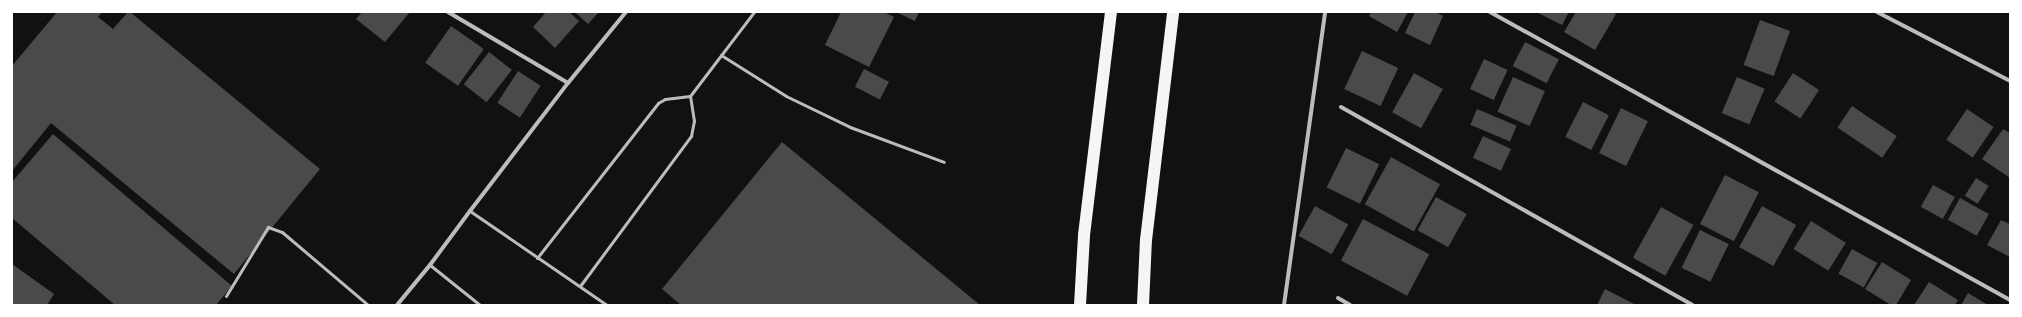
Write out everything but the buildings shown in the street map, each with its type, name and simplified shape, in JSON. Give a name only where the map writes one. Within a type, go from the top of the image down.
[{"type":"highway","points":[[1080,305],[1084,234],[1111,12]]},
{"type":"highway","points":[[1143,305],[1146,240],[1173,12]]},
{"type":"street","points":[[448,12],[568,83]]},
{"type":"street","points":[[397,305],[430,265],[568,83],[626,12]]},
{"type":"street","points":[[1284,305],[1325,12]]},
{"type":"street","points":[[1490,12],[2010,300]]},
{"type":"street","points":[[1877,12],[2010,81]]},
{"type":"street","points":[[1341,107],[1692,305]]},
{"type":"street","points":[[1338,298],[1350,305]]},
{"type":"lane","points":[[537,258],[658,103],[665,99],[690,96],[754,12]]},
{"type":"lane","points":[[721,55],[786,96],[850,127],[944,162]]},
{"type":"lane","points":[[580,286],[691,136],[694,121],[690,96]]},
{"type":"lane","points":[[470,211],[607,305]]},
{"type":"lane","points":[[226,296],[268,227],[282,232],[368,305]]},
{"type":"lane","points":[[430,265],[480,305]]}]
